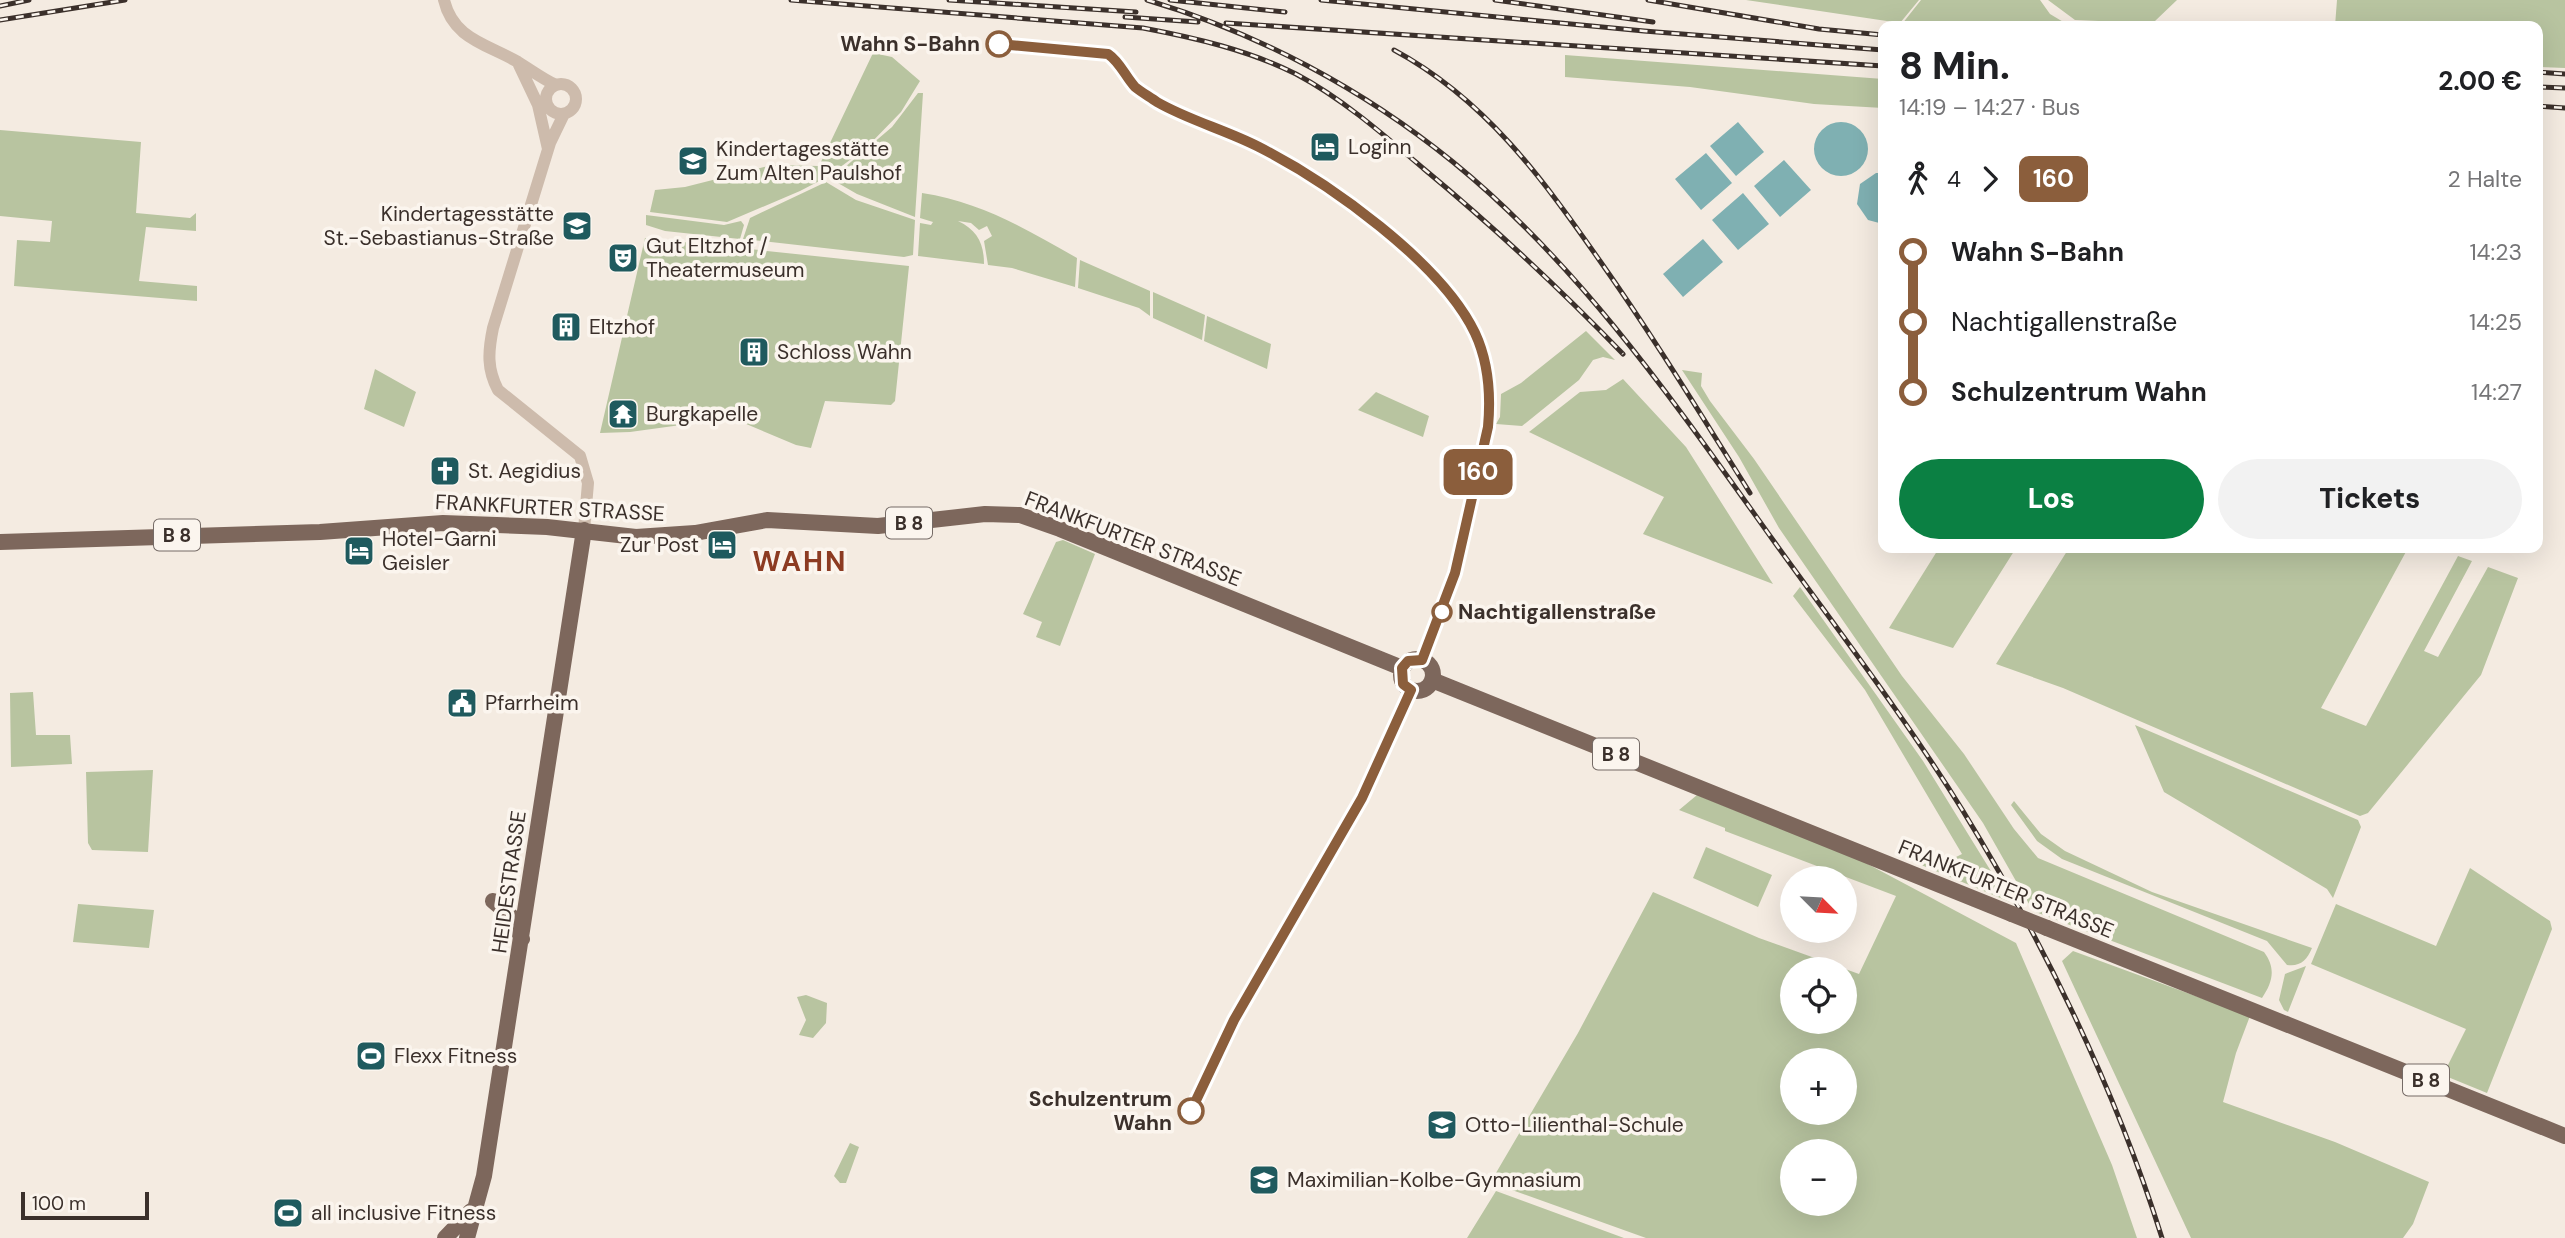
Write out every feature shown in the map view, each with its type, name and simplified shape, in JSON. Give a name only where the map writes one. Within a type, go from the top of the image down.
[{"type":"main road","name":"FRANKFURTER STRASSE","points":[[0,541],[320,533],[443,523],[584,530],[636,537],[663,536],[767,520],[864,526],[985,514],[1020,515],[1402,668]]},
{"type":"main road","name":"HEIDESTRASSE","points":[[467,1238],[480,1197],[584,530]]},
{"type":"main road","name":"B 8","points":[[1422,660],[1432,670],[1432,680],[1423,690],[1411,690],[1403,684],[1402,668],[1408,661],[1422,660]]},
{"type":"main road","name":"FRANKFURTER STRASSE","points":[[1432,680],[2565,1136]]},
{"type":"main road","points":[[493,901],[512,917],[522,939]]},
{"type":"main road","points":[[445,1238],[464,1220],[480,1197]]},
{"type":"street","points":[[444,0],[450,18],[471,40],[517,61],[556,85],[568,86],[575,94],[574,106],[564,114],[549,146],[493,328],[488,357],[492,378],[498,390],[580,456],[588,483],[584,530]]},
{"type":"street","points":[[517,61],[538,105],[549,146]]},
{"type":"street","points":[[528,69],[546,96],[550,110],[549,146]]},
{"type":"street","points":[[546,96],[556,85]]},
{"type":"street","points":[[550,110],[564,114]]},
{"type":"green space","points":[[1746,0],[1919,0],[1902,21]]},
{"type":"green space","points":[[1921,0],[2040,0],[2050,14],[2062,21],[1904,21]]},
{"type":"green space","points":[[2048,0],[2177,0],[2155,21],[2075,20]]},
{"type":"green space","points":[[2337,0],[2565,0],[2565,68],[2543,67],[2543,21],[2335,21]]},
{"type":"green space","points":[[873,53],[892,57],[920,81],[901,112],[866,148],[827,177],[727,222],[650,212],[655,190],[685,187],[772,165],[819,166]]},
{"type":"green space","points":[[1565,55],[1878,79],[1878,108],[1814,104],[1690,87],[1565,77]]},
{"type":"green space","points":[[918,93],[923,93],[915,217],[857,194],[831,179],[892,127]]},
{"type":"green space","points":[[0,130],[141,142],[136,213],[190,218],[196,213],[196,231],[146,227],[139,281],[197,286],[197,301],[14,286],[17,240],[50,242],[52,221],[0,216]]},
{"type":"green space","points":[[826,182],[856,200],[915,220],[913,255],[904,257],[743,239],[750,218]]},
{"type":"green space","points":[[922,193],[984,210],[1077,258],[1075,287],[1012,268],[988,265],[984,241],[992,236],[987,226],[979,230],[971,223],[958,221],[975,233],[983,250],[984,264],[918,256],[920,223],[931,225],[933,222],[920,218]]},
{"type":"green space","points":[[646,215],[724,225],[741,221],[744,225],[740,239],[665,231],[646,225]]},
{"type":"green space","points":[[645,238],[909,266],[895,401],[891,405],[825,401],[811,448],[796,445],[732,418],[630,432],[600,433]]},
{"type":"green space","points":[[1080,260],[1150,291],[1150,316],[1139,308],[1078,288]]},
{"type":"green space","points":[[1153,292],[1205,315],[1202,340],[1153,318]]},
{"type":"green space","points":[[1207,316],[1271,344],[1267,369],[1204,341]]},
{"type":"green space","points":[[1586,331],[1615,360],[1603,357],[1593,360],[1579,380],[1522,426],[1496,424],[1500,417],[1501,394],[1521,383]]},
{"type":"green space","points":[[375,369],[416,392],[404,427],[364,409]]},
{"type":"green space","points":[[1682,370],[1702,373],[1701,386],[1710,401],[1754,459],[1902,676],[1964,754],[2014,829],[2038,858],[2264,952],[2272,975],[2262,998],[2033,911],[1983,823],[1779,528],[1739,457]]},
{"type":"green space","points":[[1623,379],[1686,447],[1773,584],[1643,534],[1664,497],[1529,432],[1580,392],[1606,390]]},
{"type":"green space","points":[[1376,392],[1429,416],[1423,437],[1358,410]]},
{"type":"green space","points":[[1063,540],[1095,554],[1060,646],[1036,637],[1042,622],[1023,614],[1056,542]]},
{"type":"green space","points":[[1936,553],[2013,553],[1953,648],[1889,628]]},
{"type":"green space","points":[[2066,553],[2405,553],[2321,708],[2366,726],[2458,556],[2472,561],[2424,651],[2438,657],[2488,567],[2518,578],[2481,675],[2368,813],[2360,816],[2063,688],[1996,664]]},
{"type":"green space","points":[[1800,587],[1923,761],[2010,902],[1919,864],[1915,859],[1952,859],[1962,854],[1865,690],[1793,596]]},
{"type":"green space","points":[[33,692],[36,735],[70,735],[72,764],[11,767],[10,693]]},
{"type":"green space","points":[[2135,725],[2358,820],[2361,827],[2333,898],[2327,889],[2164,792]]},
{"type":"green space","points":[[153,770],[148,852],[92,850],[88,843],[86,772]]},
{"type":"green space","points":[[1697,795],[1862,861],[2016,943],[2112,1165],[2137,1238],[1646,1238],[1495,1184],[1493,1178],[1578,1033],[1653,892],[1759,938],[1812,957],[1780,957],[1780,1034],[1857,1034],[1857,973],[1859,974],[1896,896],[1857,881],[1857,866],[1817,866],[1725,831],[1725,828],[1679,810]]},
{"type":"green space","points":[[2014,801],[2041,834],[2065,851],[2152,892],[2312,948],[2310,952],[2299,964],[2287,965],[2267,941],[2062,859],[2037,841],[2011,805]]},
{"type":"green space","points":[[1706,847],[1772,875],[1758,907],[1693,878]]},
{"type":"green space","points":[[2470,868],[2550,921],[2552,929],[2487,1093],[2443,1075],[2466,1029],[2311,964],[2336,904],[2436,946]]},
{"type":"green space","points":[[78,904],[154,910],[149,948],[73,942]]},
{"type":"green space","points":[[2073,951],[2250,1016],[2236,1053],[2223,1102],[2335,1142],[2429,1182],[2413,1224],[2403,1238],[2191,1238],[2062,961]]},
{"type":"green space","points":[[2306,966],[2288,1012],[2279,1000],[2285,974]]},
{"type":"green space","points":[[806,995],[827,1003],[826,1023],[813,1038],[799,1035],[806,1020],[797,997]]},
{"type":"green space","points":[[850,1143],[859,1147],[846,1183],[840,1183],[834,1176]]},
{"type":"green space","points":[[1496,1191],[1624,1238],[1467,1238]]},
{"type":"water","points":[[1738,122],[1764,152],[1736,176],[1710,146]]},
{"type":"water","points":[[1841,122],[1860,130],[1868,149],[1860,168],[1841,176],[1822,168],[1814,149],[1822,130]]},
{"type":"water","points":[[1706,153],[1732,183],[1701,210],[1675,179]]},
{"type":"water","points":[[1784,160],[1811,190],[1780,217],[1754,186]]},
{"type":"water","points":[[1878,173],[1878,223],[1868,220],[1857,204],[1860,184]]},
{"type":"water","points":[[1743,193],[1769,224],[1738,250],[1712,220]]},
{"type":"water","points":[[1703,239],[1723,262],[1683,297],[1663,274]]},
{"type":"railway","points":[[0,6],[29,0]]},
{"type":"railway","points":[[0,20],[125,0]]},
{"type":"railway","points":[[791,0],[1143,28],[1221,46],[1278,66],[1330,95],[1394,143],[1551,282],[1623,354]]},
{"type":"railway","points":[[949,0],[1136,12]]},
{"type":"railway","points":[[1147,0],[1229,29],[1308,66],[1346,87],[1419,135],[1500,203],[1585,292],[1625,340],[1870,674],[1963,811],[2022,913],[2076,1018],[2123,1127],[2162,1238]]},
{"type":"railway","points":[[1170,0],[1285,12]]},
{"type":"railway","points":[[1321,0],[1644,31],[1878,50]]},
{"type":"railway","points":[[1495,0],[1653,22]]},
{"type":"railway","points":[[1648,0],[1819,29],[1878,35]]},
{"type":"railway","points":[[1125,17],[1198,22]]},
{"type":"railway","points":[[1226,23],[1878,66]]},
{"type":"railway","points":[[1394,50],[1427,70],[1484,116],[1533,171],[1639,318],[1750,493]]},
{"type":"railway","points":[[2543,72],[2565,74]]},
{"type":"railway","points":[[2543,87],[2565,88]]},
{"type":"railway","points":[[2543,106],[2565,108]]},
{"type":"bus line","name":"160","points":[[999,44],[1108,54],[1114,57],[1138,90],[1159,103],[1258,147],[1326,185],[1395,240],[1451,296],[1475,331],[1487,369],[1490,392],[1488,427],[1455,573],[1422,660],[1413,659],[1402,668],[1403,684],[1411,690],[1362,798],[1234,1020],[1191,1111]]},
{"type":"place","name":"Wahn S-Bahn","points":[[999,44]]},
{"type":"place","name":"Loginn","points":[[1325,147]]},
{"type":"place","name":"Kindertagesstätte Zum Alten Paulshof","points":[[693,161]]},
{"type":"place","name":"Kindertagesstätte St.-Sebastianus-Straße","points":[[577,226]]},
{"type":"place","name":"Gut Eltzhof / Theatermuseum","points":[[623,258]]},
{"type":"place","name":"Eltzhof","points":[[566,327]]},
{"type":"place","name":"Schloss Wahn","points":[[754,352]]},
{"type":"place","name":"Burgkapelle","points":[[623,414]]},
{"type":"place","name":"St. Aegidius","points":[[445,471]]},
{"type":"place","name":"Zur Post","points":[[722,545]]},
{"type":"place","name":"Hotel-Garni Geisler","points":[[359,551]]},
{"type":"place","name":"Nachtigallenstraße","points":[[1442,612]]},
{"type":"place","name":"Pfarrheim","points":[[462,703]]},
{"type":"place","name":"Flexx Fitness","points":[[371,1056]]},
{"type":"place","name":"Schulzentrum Wahn","points":[[1191,1111]]},
{"type":"place","name":"Otto-Lilienthal-Schule","points":[[1442,1125]]},
{"type":"place","name":"Maximilian-Kolbe-Gymnasium","points":[[1264,1180]]},
{"type":"place","name":"all inclusive Fitness","points":[[288,1213]]},
{"type":"district","name":"WAHN","points":[[800,561]]}]
